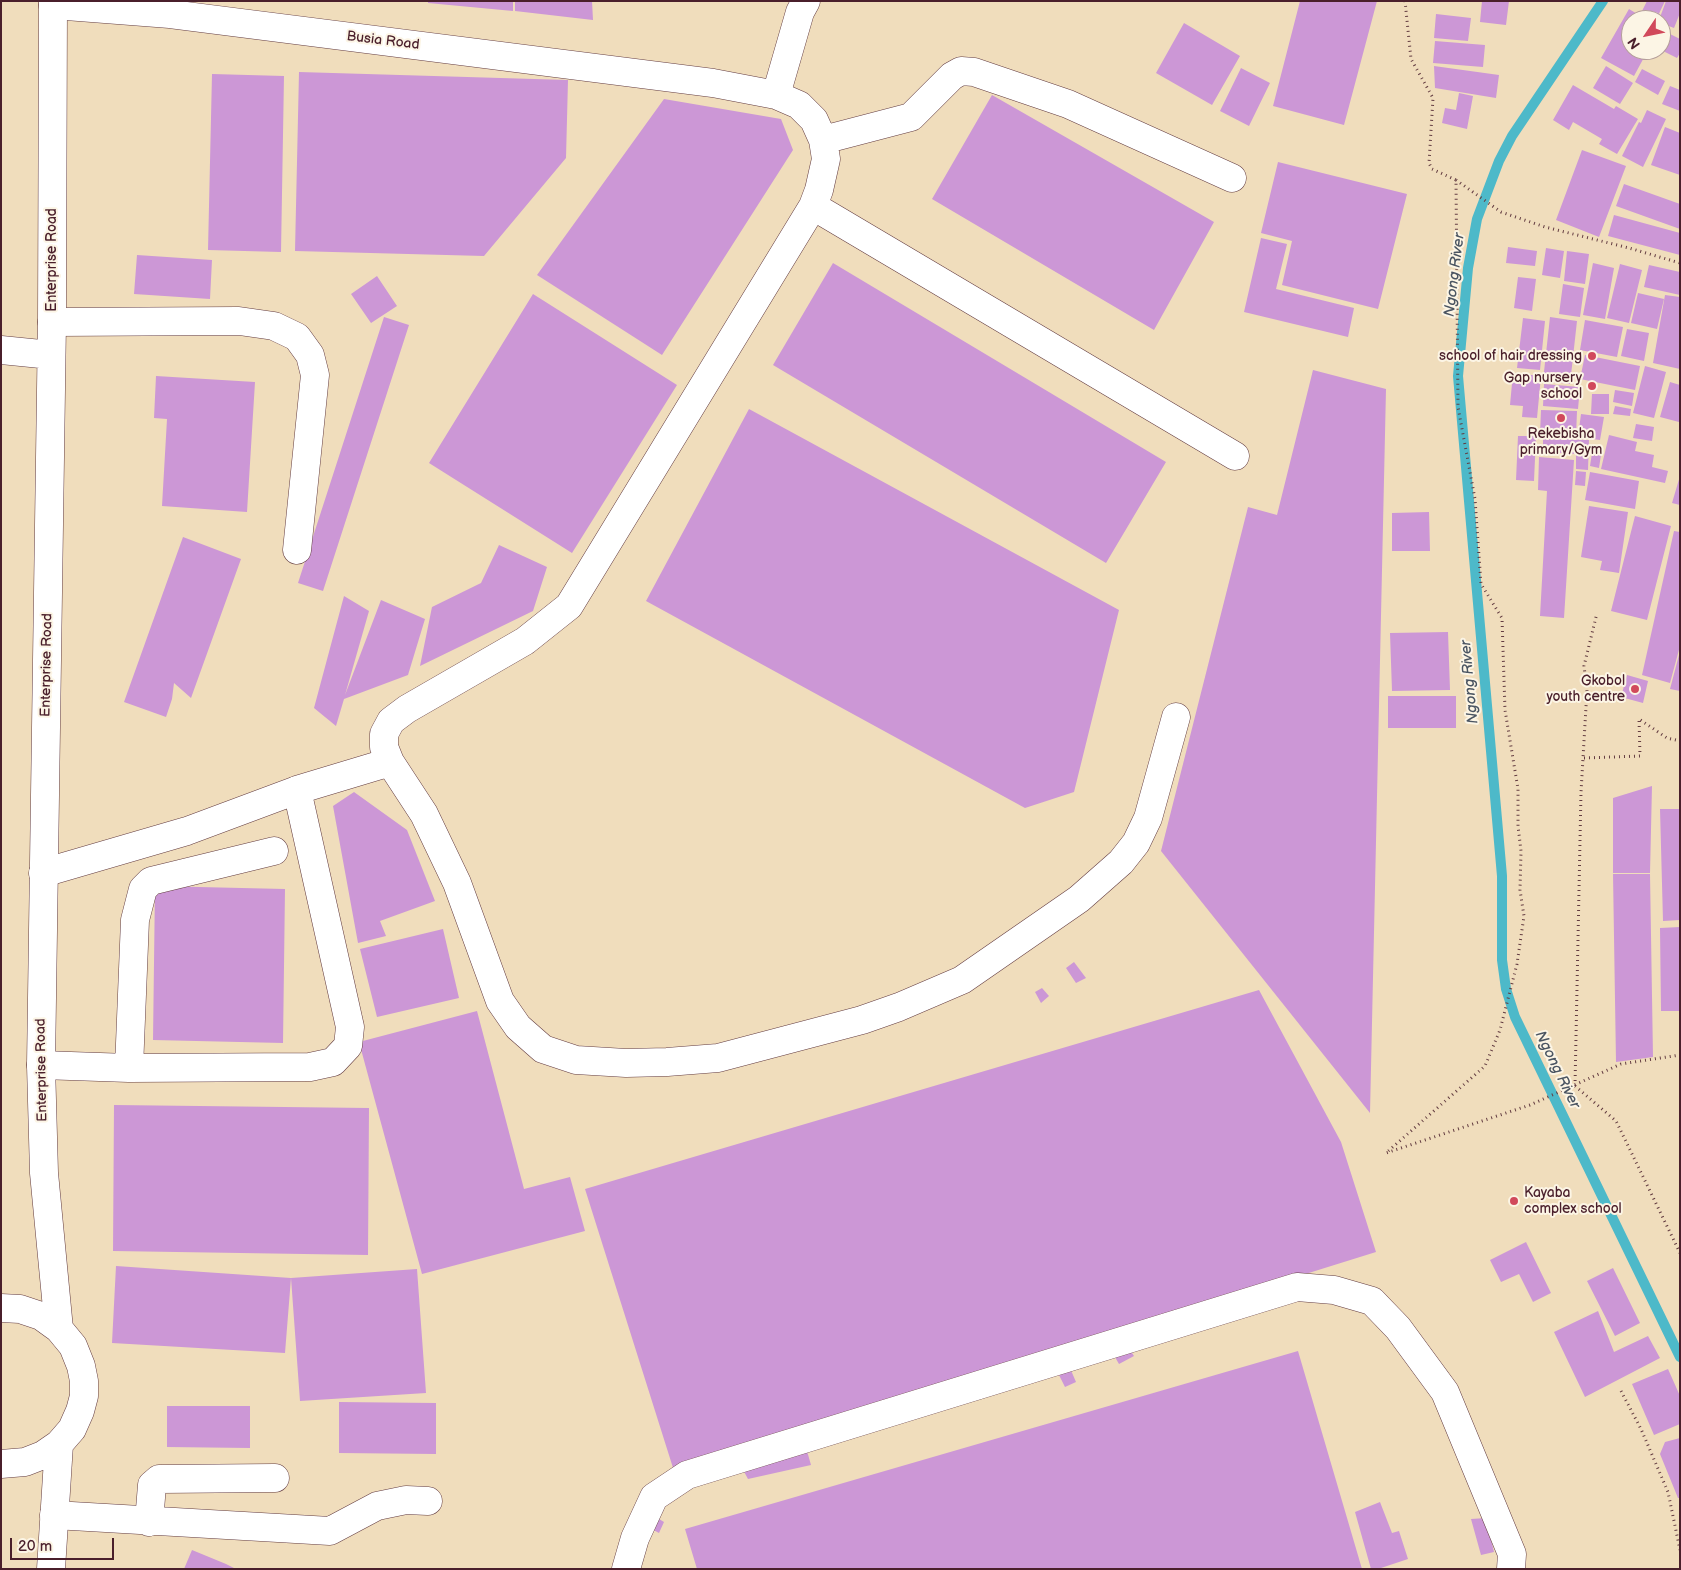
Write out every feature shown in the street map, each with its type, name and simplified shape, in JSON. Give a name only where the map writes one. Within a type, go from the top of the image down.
[{"type":"main road","points":[[776,95],[800,12],[806,1]]},
{"type":"main road","name":"Busia Road","points":[[53,3],[170,14],[712,83],[776,95],[799,105],[814,120],[823,140]]},
{"type":"main road","name":"Enterprise Road","points":[[53,3],[52,322],[41,1064],[44,1173],[59,1329]]},
{"type":"main road","points":[[1176,717],[1148,818],[1136,843],[1103,880],[1024,939],[962,980],[899,1007],[862,1020],[718,1058],[667,1062],[626,1063],[576,1060],[543,1049],[518,1027],[500,1001],[457,883],[440,844],[390,762],[384,747],[384,734],[391,721],[468,672],[525,641],[569,606],[813,206],[819,190],[826,159],[823,140],[911,116],[952,76],[961,71],[974,72],[1068,104],[1232,178]]},
{"type":"main road","points":[[813,206],[1235,456]]},
{"type":"main road","points":[[52,322],[240,321],[274,326],[297,337],[310,355],[315,375],[297,550]]},
{"type":"main road","points":[[1,350],[51,355]]},
{"type":"main road","points":[[43,873],[187,831],[297,790],[390,762]]},
{"type":"main road","points":[[41,1064],[129,1068],[310,1067],[333,1062],[348,1046],[350,1026],[297,790]]},
{"type":"main road","points":[[129,1068],[135,920],[143,889],[151,881],[274,851]]},
{"type":"main road","points":[[626,1569],[635,1538],[654,1497],[687,1475],[1297,1287],[1334,1290],[1372,1301],[1398,1328],[1445,1392],[1512,1554],[1511,1569]]},
{"type":"main road","points":[[1,1308],[20,1309],[41,1316],[59,1329],[73,1346],[82,1366],[84,1396],[72,1429],[59,1444],[43,1455],[25,1462],[1,1464]]},
{"type":"main road","points":[[50,1569],[59,1444]]},
{"type":"main road","points":[[149,1522],[152,1485],[159,1479],[275,1478]]},
{"type":"main road","points":[[54,1515],[330,1531],[378,1506],[406,1500],[428,1501]]},
{"type":"path","points":[[1406,1],[1411,59],[1433,98],[1429,163],[1432,169],[1456,180],[1501,212],[1545,227],[1680,263]]},
{"type":"path","points":[[1456,180],[1458,407],[1475,499],[1481,584],[1502,618],[1505,710],[1518,789],[1518,826],[1521,851],[1520,890],[1524,916],[1517,964],[1500,1030],[1485,1066],[1386,1153],[1530,1106],[1564,1088],[1575,1086],[1621,1064],[1680,1055]]},
{"type":"path","points":[[1575,1086],[1587,690],[1584,666],[1597,613]]},
{"type":"path","points":[[1584,758],[1640,756],[1639,719],[1667,738],[1680,741]]},
{"type":"path","points":[[1575,1086],[1616,1121],[1680,1253]]},
{"type":"path","points":[[1621,1391],[1641,1429],[1668,1492],[1680,1550]]},
{"type":"building","points":[[428,1],[513,1],[513,11],[428,3]]},
{"type":"building","points":[[515,1],[592,1],[593,20],[515,11]]},
{"type":"building","points":[[1300,1],[1377,1],[1344,125],[1273,106]]},
{"type":"building","points":[[1482,1],[1509,1],[1506,25],[1480,22]]},
{"type":"building","points":[[1647,1],[1665,1],[1661,10],[1642,10]]},
{"type":"building","points":[[1666,1],[1680,1],[1680,13],[1674,28],[1671,27],[1671,10],[1663,10]]},
{"type":"building","points":[[1436,14],[1471,18],[1468,41],[1434,38]]},
{"type":"building","points":[[1184,23],[1240,56],[1212,105],[1156,73]]},
{"type":"building","points":[[1621,23],[1621,60],[1643,60],[1634,76],[1601,58]]},
{"type":"building","points":[[1671,34],[1680,39],[1680,53],[1677,58],[1671,55]]},
{"type":"building","points":[[1435,41],[1485,45],[1483,67],[1433,63]]},
{"type":"building","points":[[1434,66],[1499,75],[1496,98],[1435,88]]},
{"type":"building","points":[[1606,66],[1633,83],[1620,104],[1593,88]]},
{"type":"building","points":[[1241,68],[1270,83],[1249,126],[1220,111]]},
{"type":"building","points":[[1642,69],[1665,81],[1658,95],[1635,82]]},
{"type":"building","points":[[299,72],[568,80],[566,158],[484,256],[295,251]]},
{"type":"building","points":[[212,74],[284,76],[281,252],[208,250]]},
{"type":"building","points":[[1573,85],[1614,109],[1616,106],[1638,119],[1617,154],[1599,144],[1602,139],[1573,122],[1569,130],[1553,120]]},
{"type":"building","points":[[1670,86],[1680,90],[1680,111],[1662,104]]},
{"type":"building","points":[[1459,93],[1473,96],[1467,129],[1442,123],[1445,108],[1456,110]]},
{"type":"building","points":[[992,95],[1214,222],[1154,330],[932,199]]},
{"type":"building","points":[[664,99],[781,119],[793,150],[662,355],[537,275]]},
{"type":"building","points":[[1647,110],[1666,119],[1643,167],[1622,156]]},
{"type":"building","points":[[1665,127],[1680,133],[1680,175],[1651,165]]},
{"type":"building","points":[[1582,150],[1626,166],[1599,237],[1556,220]]},
{"type":"building","points":[[1278,162],[1407,194],[1378,309],[1282,285],[1292,241],[1261,233]]},
{"type":"building","points":[[1624,184],[1680,204],[1680,229],[1616,206]]},
{"type":"building","points":[[1614,215],[1680,233],[1680,255],[1608,236]]},
{"type":"building","points":[[1261,238],[1287,244],[1276,289],[1354,308],[1348,337],[1244,312]]},
{"type":"building","points":[[1508,247],[1537,251],[1535,266],[1506,263]]},
{"type":"building","points":[[1546,248],[1564,251],[1560,278],[1542,275]]},
{"type":"building","points":[[1567,251],[1589,254],[1585,284],[1564,281]]},
{"type":"building","points":[[137,255],[212,260],[210,299],[134,294]]},
{"type":"building","points":[[833,263],[1166,462],[1106,563],[773,365]]},
{"type":"building","points":[[1593,263],[1614,268],[1605,319],[1583,315]]},
{"type":"building","points":[[1620,264],[1642,270],[1629,323],[1607,318]]},
{"type":"building","points":[[1649,265],[1680,272],[1680,295],[1644,287]]},
{"type":"building","points":[[377,276],[397,306],[371,323],[351,294]]},
{"type":"building","points":[[1518,277],[1536,279],[1532,311],[1514,308]]},
{"type":"building","points":[[1563,284],[1584,288],[1580,317],[1559,314]]},
{"type":"building","points":[[1638,293],[1664,299],[1657,329],[1631,323]]},
{"type":"building","points":[[533,294],[677,385],[572,553],[429,463]]},
{"type":"building","points":[[1665,295],[1680,297],[1680,369],[1653,363]]},
{"type":"building","points":[[384,317],[409,325],[323,591],[298,583]]},
{"type":"building","points":[[1550,317],[1577,321],[1570,384],[1543,381]]},
{"type":"building","points":[[1523,318],[1545,321],[1540,370],[1517,368]]},
{"type":"building","points":[[1585,320],[1623,327],[1617,357],[1580,350]]},
{"type":"building","points":[[1627,329],[1649,333],[1644,361],[1621,356]]},
{"type":"building","points":[[1585,355],[1640,366],[1635,390],[1580,379]]},
{"type":"building","points":[[1645,366],[1666,372],[1654,418],[1633,413]]},
{"type":"building","points":[[1313,370],[1386,389],[1370,1113],[1161,851],[1248,507],[1277,515]]},
{"type":"building","points":[[1513,373],[1541,376],[1537,418],[1522,417],[1523,406],[1510,405]]},
{"type":"building","points":[[156,376],[255,382],[247,512],[162,506],[167,419],[154,418]]},
{"type":"building","points":[[1670,382],[1680,385],[1679,422],[1660,417]]},
{"type":"building","points":[[1544,384],[1580,387],[1578,409],[1543,406]]},
{"type":"building","points":[[1615,390],[1634,393],[1632,406],[1613,402]]},
{"type":"building","points":[[1592,394],[1609,394],[1609,414],[1591,414]]},
{"type":"building","points":[[1615,406],[1631,409],[1630,416],[1613,414]]},
{"type":"building","points":[[749,409],[1119,610],[1074,792],[1025,808],[646,601]]},
{"type":"building","points":[[1541,410],[1577,411],[1576,437],[1540,435]]},
{"type":"building","points":[[1581,414],[1604,417],[1600,440],[1578,437]]},
{"type":"building","points":[[1636,424],[1654,427],[1652,441],[1633,438]]},
{"type":"building","points":[[1609,435],[1637,442],[1635,451],[1654,455],[1652,467],[1668,471],[1665,483],[1601,469]]},
{"type":"building","points":[[1518,436],[1536,436],[1534,481],[1516,480]]},
{"type":"building","points":[[1543,438],[1589,440],[1588,470],[1576,469],[1576,454],[1543,452]]},
{"type":"building","points":[[1593,446],[1602,448],[1599,468],[1590,466]]},
{"type":"building","points":[[1539,457],[1574,460],[1564,618],[1540,616],[1547,491],[1538,490]]},
{"type":"building","points":[[1576,471],[1586,472],[1585,486],[1575,485]]},
{"type":"building","points":[[1590,472],[1639,481],[1635,509],[1585,500]]},
{"type":"building","points":[[1680,476],[1680,505],[1672,503]]},
{"type":"building","points":[[1589,506],[1628,512],[1619,573],[1600,570],[1602,561],[1581,557]]},
{"type":"building","points":[[1429,512],[1430,551],[1392,551],[1392,513]]},
{"type":"building","points":[[1635,516],[1671,526],[1647,620],[1611,611]]},
{"type":"building","points":[[1674,531],[1680,532],[1680,646],[1670,683],[1642,675]]},
{"type":"building","points":[[183,537],[241,559],[191,698],[174,683],[172,699],[166,717],[124,702]]},
{"type":"building","points":[[499,545],[547,567],[533,611],[420,666],[432,607],[481,583]]},
{"type":"building","points":[[344,596],[369,611],[345,695],[381,600],[425,619],[408,675],[344,699],[336,726],[314,708]]},
{"type":"building","points":[[1448,632],[1450,690],[1392,691],[1390,633]]},
{"type":"building","points":[[1680,655],[1680,691],[1670,689]]},
{"type":"building","name":"Gkobol youth centre","points":[[1627,675],[1648,681],[1643,703],[1621,697]]},
{"type":"building","points":[[1388,696],[1456,696],[1456,728],[1388,728]]},
{"type":"building","points":[[1652,786],[1650,873],[1613,873],[1613,798]]},
{"type":"building","points":[[354,792],[407,830],[435,901],[380,921],[386,936],[358,943],[333,806]]},
{"type":"building","points":[[1660,809],[1680,809],[1680,920],[1663,921]]},
{"type":"building","points":[[1613,874],[1650,874],[1653,1057],[1616,1062]]},
{"type":"building","points":[[155,886],[285,889],[283,1043],[153,1040]]},
{"type":"building","points":[[1680,927],[1680,1011],[1661,1011],[1660,928]]},
{"type":"building","points":[[443,929],[459,998],[377,1017],[360,949]]},
{"type":"building","points":[[1074,962],[1086,978],[1076,983],[1066,968]]},
{"type":"building","points":[[1042,988],[1049,996],[1041,1003],[1035,992]]},
{"type":"building","points":[[1259,990],[1341,1142],[1376,1252],[674,1471],[585,1189]]},
{"type":"building","points":[[477,1011],[524,1189],[570,1177],[585,1231],[422,1274],[359,1042]]},
{"type":"building","points":[[114,1105],[369,1108],[368,1255],[113,1251]]},
{"type":"building","points":[[1526,1242],[1551,1293],[1533,1302],[1519,1274],[1501,1282],[1490,1260]]},
{"type":"building","points":[[116,1266],[291,1278],[285,1353],[112,1343]]},
{"type":"building","points":[[1613,1268],[1640,1323],[1615,1336],[1587,1281]]},
{"type":"building","points":[[417,1269],[426,1393],[300,1401],[291,1278]]},
{"type":"building","points":[[1598,1311],[1614,1352],[1648,1336],[1660,1358],[1585,1397],[1554,1332]]},
{"type":"building","points":[[1126,1344],[1134,1356],[1119,1364],[1112,1352]]},
{"type":"building","points":[[1298,1351],[1362,1569],[697,1569],[685,1529]]},
{"type":"building","points":[[1070,1368],[1076,1382],[1065,1387],[1058,1373]]},
{"type":"building","points":[[1668,1369],[1680,1396],[1680,1424],[1654,1435],[1632,1384]]},
{"type":"building","points":[[339,1402],[436,1403],[436,1454],[339,1453]]},
{"type":"building","points":[[167,1406],[250,1406],[250,1448],[167,1447]]},
{"type":"building","points":[[1680,1438],[1680,1498],[1678,1498],[1660,1454],[1665,1442]]},
{"type":"building","points":[[805,1444],[811,1465],[748,1479],[740,1464]]},
{"type":"building","points":[[1380,1502],[1392,1533],[1399,1531],[1408,1559],[1378,1569],[1371,1569],[1355,1512]]},
{"type":"building","points":[[649,1513],[664,1522],[659,1533],[644,1525]]},
{"type":"building","points":[[1486,1518],[1494,1552],[1481,1555],[1471,1519]]},
{"type":"building","points":[[192,1550],[226,1564],[236,1569],[184,1569]]},
{"type":"waterway","name":"Ngong River","points":[[1603,1],[1512,136],[1499,161],[1477,219],[1468,268],[1458,376],[1502,876],[1502,960],[1506,989],[1515,1017],[1680,1357]]},
{"type":"place","name":"school of hair dressing","points":[[1592,356]]},
{"type":"place","name":"Gap nursery school","points":[[1592,386]]},
{"type":"place","name":"Rekebisha primary/Gym","points":[[1561,418]]},
{"type":"place","name":"Gkobol youth centre","points":[[1635,689]]},
{"type":"place","name":"Kayaba complex school","points":[[1514,1201]]}]
